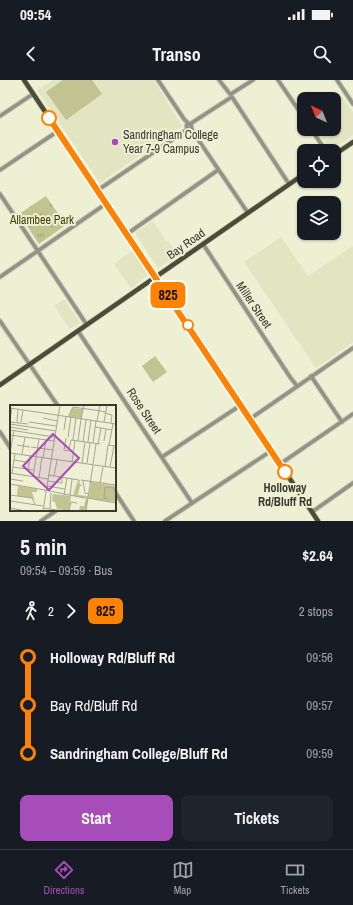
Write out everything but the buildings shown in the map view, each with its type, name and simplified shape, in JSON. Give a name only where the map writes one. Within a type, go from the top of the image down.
[{"type":"main road","points":[[24,80],[318,521]]},
{"type":"main road","points":[[341,150],[353,142]]},
{"type":"main road","name":"Bay Road","points":[[0,385],[297,179]]},
{"type":"street","points":[[158,80],[248,213]]},
{"type":"street","points":[[220,80],[289,184]]},
{"type":"street","points":[[98,190],[253,80]]},
{"type":"street","points":[[278,80],[297,108]]},
{"type":"street","points":[[337,80],[353,104]]},
{"type":"street","points":[[0,116],[33,94]]},
{"type":"street","points":[[0,170],[58,131]]},
{"type":"street","points":[[127,234],[218,170]]},
{"type":"street","points":[[0,194],[87,325]]},
{"type":"street","points":[[0,277],[107,204]]},
{"type":"street","name":"Miller Street","points":[[203,244],[296,387]]},
{"type":"street","points":[[0,321],[57,405]]},
{"type":"street","name":"Rose Street","points":[[78,331],[192,503]]},
{"type":"street","points":[[250,419],[353,348]]},
{"type":"street","points":[[312,376],[342,422]]},
{"type":"street","points":[[162,457],[241,405]]},
{"type":"street","points":[[280,464],[353,414]]},
{"type":"street","points":[[0,432],[10,447]]},
{"type":"street","points":[[165,521],[271,451]]},
{"type":"street","points":[[312,512],[353,483]]},
{"type":"street","points":[[116,494],[134,521]]},
{"type":"street","points":[[41,521],[52,511]]},
{"type":"shaded area","name":"Sandringham College Year 7-9 Campus","points":[[53,80],[154,80],[182,126],[100,183],[37,90]]},
{"type":"shaded area","points":[[342,97],[353,112],[353,135],[340,144],[327,144],[321,136],[341,136]]},
{"type":"shaded area","points":[[153,221],[166,241],[169,242],[178,255],[158,268],[135,233]]},
{"type":"shaded area","points":[[281,237],[308,276],[353,246],[353,342],[316,368],[244,262]]},
{"type":"shaded area","points":[[132,251],[148,275],[131,288],[114,264]]},
{"type":"shaded area","points":[[64,299],[80,323],[70,329],[54,306]]},
{"type":"green space","points":[[63,80],[92,80],[102,94],[66,120],[46,92]]},
{"type":"green space","name":"Allambee Park","points":[[46,196],[66,225],[39,244],[19,214]]},
{"type":"green space","points":[[155,356],[167,372],[153,382],[142,366]]},
{"type":"bus line","name":"825","points":[[49,118],[285,472]]},
{"type":"place","name":"Sandringham College Year 7-9 Campus","points":[[115,142]]},
{"type":"place","name":"Holloway Rd/Bluff Rd","points":[[285,472]]}]
